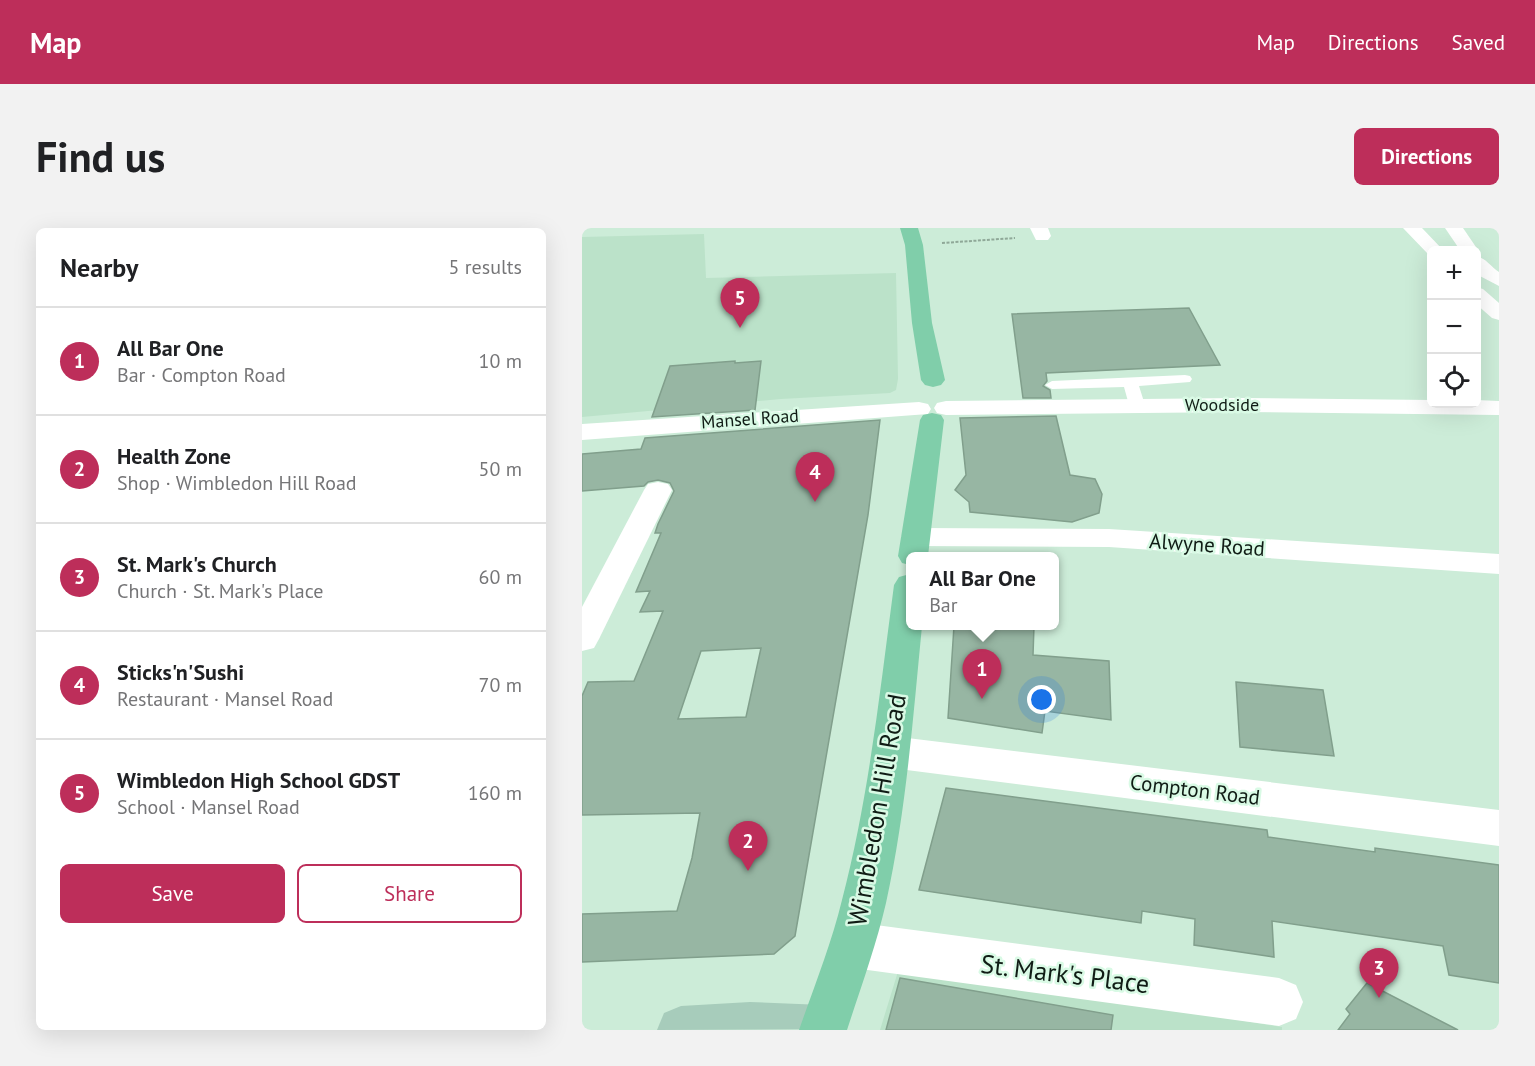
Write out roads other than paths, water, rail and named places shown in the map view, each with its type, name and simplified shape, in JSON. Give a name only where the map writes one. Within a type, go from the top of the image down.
[{"type":"main road","points":[[912,236],[922,323],[933,380],[921,387],[932,412],[914,547]]},
{"type":"main road","name":"Wimbledon Hill Road","points":[[823,1030],[852,945],[871,868],[891,753],[906,620]]},
{"type":"main road","points":[[681,1030],[750,1026],[823,1030]]},
{"type":"street","points":[[1412,228],[1430,246]]},
{"type":"street","points":[[1454,228],[1466,246]]},
{"type":"street","points":[[1481,267],[1499,280]]},
{"type":"street","points":[[1481,298],[1499,314]]},
{"type":"street","name":"Woodside","points":[[932,412],[1137,405],[1499,408]]},
{"type":"street","name":"Mansel Road","points":[[582,432],[806,416],[932,412]]},
{"type":"street","points":[[582,639],[658,490]]},
{"type":"street","name":"Alwyne Road","points":[[914,547],[1109,538],[1499,564]]},
{"type":"street","name":"Compton Road","points":[[891,753],[1499,828]]},
{"type":"street","name":"St. Mark's Place","points":[[852,945],[1279,1002]]},
{"type":"lane","points":[[1052,385],[1185,380]]},
{"type":"lane","points":[[1130,382],[1137,405]]},
{"type":"place","name":"Wimbledon High School GDST","points":[[740,328]]},
{"type":"place","name":"Sticks'n'Sushi","points":[[815,502]]},
{"type":"place","name":"All Bar One","points":[[982,699]]},
{"type":"place","name":"Health Zone","points":[[748,871]]},
{"type":"place","name":"St. Mark's Church","points":[[1379,998]]}]
